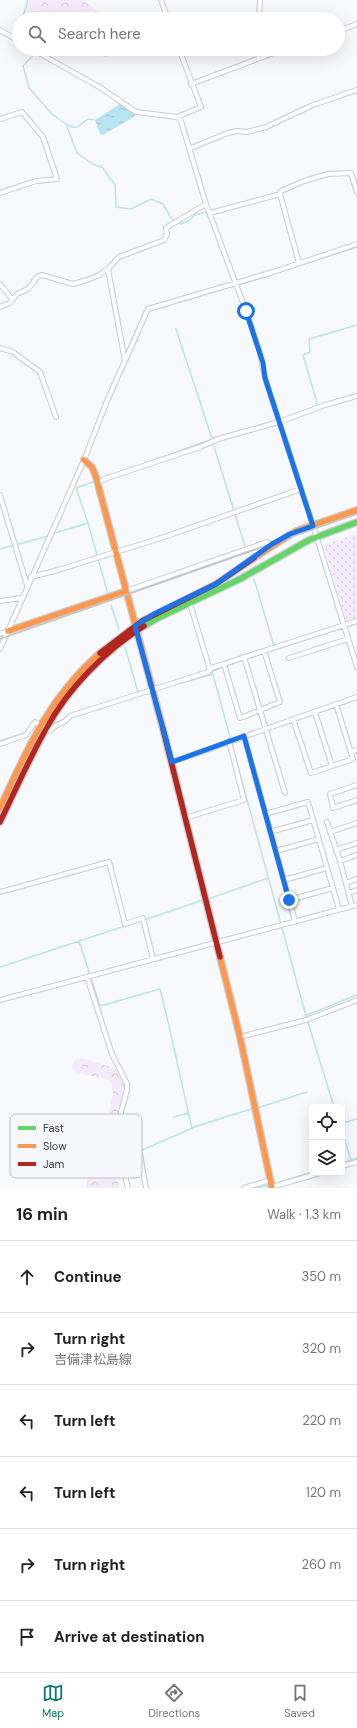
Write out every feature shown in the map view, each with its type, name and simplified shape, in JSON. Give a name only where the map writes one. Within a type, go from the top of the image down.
[{"type":"main road","points":[[84,460],[89,462],[93,468],[98,484],[172,762],[240,1037],[255,1108],[274,1185]]},
{"type":"main road","points":[[0,808],[40,724],[61,694],[92,660],[154,614],[216,584],[272,544],[290,534],[357,510]]},
{"type":"main road","points":[[0,822],[46,728],[61,705],[95,666],[136,628],[240,579],[316,536],[357,522]]},
{"type":"main road","points":[[8,631],[126,590]]},
{"type":"street","points":[[161,0],[165,12]]},
{"type":"street","points":[[259,12],[260,0]]},
{"type":"street","points":[[345,28],[357,24]]},
{"type":"street","points":[[0,30],[12,37]]},
{"type":"street","points":[[44,56],[101,88],[136,112],[177,117],[201,107],[181,56]]},
{"type":"street","points":[[191,84],[265,56]]},
{"type":"street","points":[[189,149],[236,131],[247,132],[266,127],[313,105],[357,90]]},
{"type":"street","points":[[0,119],[22,112],[43,137],[56,179],[36,181],[0,193]]},
{"type":"street","points":[[177,117],[181,121],[206,204],[236,283],[260,353],[265,378],[357,667]]},
{"type":"street","points":[[210,213],[280,194],[281,191],[304,181],[334,173],[351,173],[357,192]]},
{"type":"street","points":[[280,194],[299,263]]},
{"type":"street","points":[[0,307],[10,302],[17,294],[28,289],[38,276],[42,275],[73,284],[99,275],[108,269],[119,257],[164,240],[167,234],[166,228],[206,204]]},
{"type":"street","points":[[0,649],[27,585],[84,460],[107,401],[148,309],[236,283],[357,244]]},
{"type":"street","points":[[108,269],[126,361]]},
{"type":"street","points":[[0,284],[12,299]]},
{"type":"street","points":[[0,348],[13,352],[40,372],[56,417]]},
{"type":"street","points":[[98,484],[104,479],[200,447],[218,438],[279,422],[325,405],[357,396]]},
{"type":"street","points":[[31,577],[116,552],[229,515],[257,503],[301,489]]},
{"type":"street","points":[[0,495],[27,585]]},
{"type":"street","points":[[126,590],[267,542],[272,544]]},
{"type":"street","points":[[0,601],[22,598]]},
{"type":"street","points":[[191,607],[210,670]]},
{"type":"street","points":[[0,744],[26,735],[35,722],[50,730],[68,719],[357,621]]},
{"type":"street","points":[[0,634],[8,631]]},
{"type":"street","points":[[289,658],[348,639]]},
{"type":"street","points":[[224,666],[240,718],[280,702],[264,652]]},
{"type":"street","points":[[244,659],[285,793]]},
{"type":"street","points":[[172,762],[357,697]]},
{"type":"street","points":[[293,719],[311,773],[353,759],[336,704]]},
{"type":"street","points":[[315,712],[332,766]]},
{"type":"street","points":[[244,736],[295,921]]},
{"type":"street","points":[[185,818],[244,800],[231,741]]},
{"type":"street","points":[[351,752],[357,750]]},
{"type":"street","points":[[357,785],[330,794],[333,808],[357,800]]},
{"type":"street","points":[[265,814],[308,802],[339,910]]},
{"type":"street","points":[[270,832],[314,820]]},
{"type":"street","points":[[327,822],[340,861],[352,906]]},
{"type":"street","points":[[330,832],[357,823]]},
{"type":"street","points":[[276,851],[319,839]]},
{"type":"street","points":[[336,850],[357,843]]},
{"type":"street","points":[[340,861],[357,855]]},
{"type":"street","points":[[0,892],[109,862],[125,924],[143,920],[154,959]]},
{"type":"street","points":[[284,880],[327,868]]},
{"type":"street","points":[[346,883],[357,879]]},
{"type":"street","points":[[289,900],[333,888]]},
{"type":"street","points":[[348,892],[357,890]]},
{"type":"street","points":[[0,1000],[357,905]]},
{"type":"street","points":[[89,977],[112,1054],[127,1084],[126,1096],[121,1114]]},
{"type":"street","points":[[240,1037],[307,1019],[357,1000]]},
{"type":"street","points":[[345,1165],[357,1162]]},
{"type":"street","points":[[142,1166],[146,1188]]},
{"type":"street","points":[[244,1188],[274,1185],[309,1176]]},
{"type":"street","points":[[125,1178],[128,1188]]},
{"type":"green space","points":[[30,0],[83,0],[98,12],[29,12],[27,11]]},
{"type":"green space","points":[[357,534],[357,620],[347,623],[324,545]]},
{"type":"green space","points":[[82,1058],[117,1069],[123,1078],[124,1091],[118,1114],[108,1114],[113,1094],[112,1084],[108,1080],[76,1072],[72,1068],[73,1062]]},
{"type":"green space","points":[[87,1178],[116,1178],[120,1188],[87,1188]]},
{"type":"water","points":[[120,104],[135,114],[134,117],[103,135],[100,134],[95,120]]},
{"type":"waterway","points":[[25,12],[28,0]]},
{"type":"waterway","points":[[32,56],[23,66],[29,88],[52,114],[66,124],[77,153],[94,165],[102,167],[115,185],[116,207],[131,209],[151,199],[163,204],[172,219],[181,224],[190,220],[195,215],[206,212]]},
{"type":"waterway","points":[[66,124],[76,127],[88,119],[94,120]]},
{"type":"waterway","points":[[245,283],[357,247]]},
{"type":"waterway","points":[[316,406],[317,403],[303,355],[310,352],[309,339],[357,325]]},
{"type":"waterway","points":[[176,329],[212,439]]},
{"type":"waterway","points":[[269,423],[277,421]]},
{"type":"waterway","points":[[146,463],[215,438]]},
{"type":"waterway","points":[[213,443],[234,511]]},
{"type":"waterway","points":[[88,523],[76,488],[93,482]]},
{"type":"waterway","points":[[235,515],[245,546]]},
{"type":"waterway","points":[[52,534],[88,523],[108,594]]},
{"type":"waterway","points":[[0,549],[48,536]]},
{"type":"waterway","points":[[254,579],[274,646]]},
{"type":"waterway","points":[[111,605],[119,629]]},
{"type":"waterway","points":[[125,647],[138,692]]},
{"type":"waterway","points":[[243,660],[212,671],[306,1016],[333,1104]]},
{"type":"waterway","points":[[163,688],[213,674]]},
{"type":"waterway","points":[[70,718],[118,703]]},
{"type":"waterway","points":[[55,723],[61,721]]},
{"type":"waterway","points":[[0,741],[24,733]]},
{"type":"waterway","points":[[208,899],[268,878]]},
{"type":"waterway","points":[[144,920],[203,900]]},
{"type":"waterway","points":[[0,967],[125,926]]},
{"type":"waterway","points":[[79,941],[100,1006],[160,989],[192,1128]]},
{"type":"waterway","points":[[307,1015],[357,995]]},
{"type":"waterway","points":[[257,1108],[307,1092]]},
{"type":"waterway","points":[[148,1188],[142,1150],[197,1126],[254,1108]]},
{"type":"waterway","points":[[173,1117],[189,1113]]},
{"type":"waterway","points":[[345,1122],[357,1119]]},
{"type":"waterway","points":[[345,1140],[351,1160]]},
{"type":"waterway","points":[[345,1162],[357,1158]]},
{"type":"waterway","points":[[274,1184],[309,1173]]},
{"type":"waterway","points":[[258,1188],[270,1185]]},
{"type":"railway","points":[[0,639],[357,514]]},
{"type":"traffic: fast","points":[[144,626],[240,579],[309,540],[357,522]]},
{"type":"traffic: slow","points":[[84,460],[92,467],[96,477],[163,729]]},
{"type":"traffic: slow","points":[[254,558],[296,531],[357,510]]},
{"type":"traffic: slow","points":[[8,631],[126,591]]},
{"type":"traffic: slow","points":[[0,808],[41,724],[67,687],[100,653]]},
{"type":"traffic: slow","points":[[220,957],[240,1037],[272,1188]]},
{"type":"traffic: jam","points":[[100,653],[142,621],[216,584],[254,558]]},
{"type":"traffic: jam","points":[[0,822],[40,740],[65,699],[76,685],[102,659],[115,647],[144,626]]},
{"type":"traffic: jam","points":[[163,729],[220,957]]},
{"type":"route","points":[[246,311],[263,363],[265,378],[313,526],[290,534],[272,544],[216,584],[154,614],[135,626],[172,762],[244,736],[289,900]]}]
